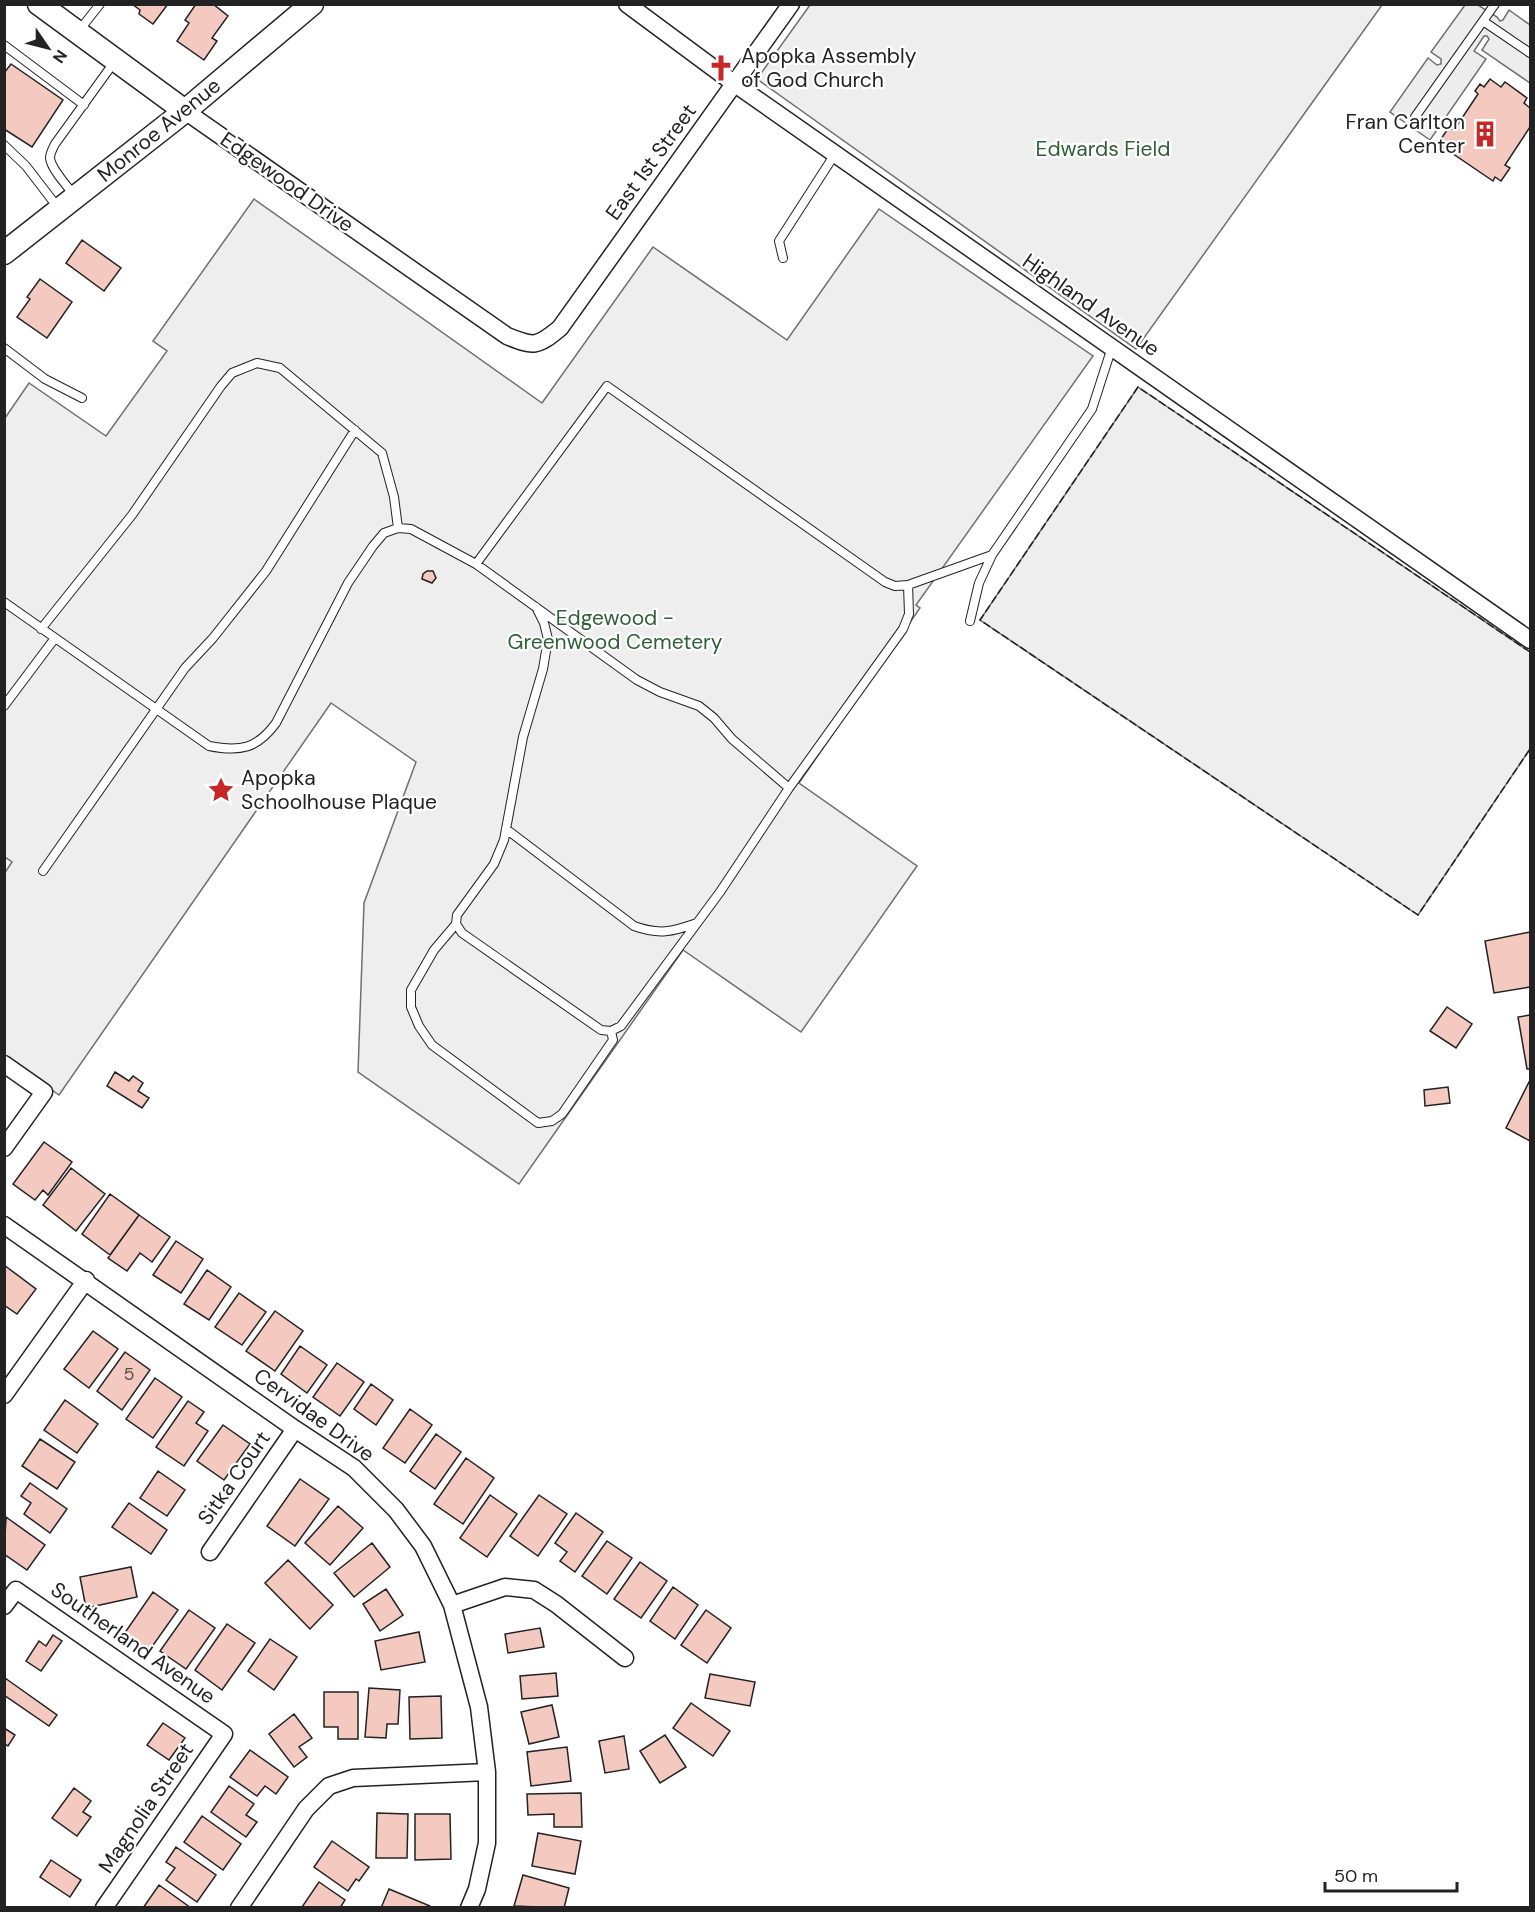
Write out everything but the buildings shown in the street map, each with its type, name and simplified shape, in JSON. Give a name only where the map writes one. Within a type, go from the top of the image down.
[{"type":"street","name":"Edgewood Drive","points":[[39,4],[185,111],[507,336],[526,343],[543,342]]},
{"type":"street","name":"Monroe Avenue","points":[[4,253],[185,111],[312,4]]},
{"type":"street","name":"Highland Avenue","points":[[627,4],[735,84],[1530,640]]},
{"type":"street","name":"East 1st Street","points":[[543,342],[560,328],[790,4]]},
{"type":"street","points":[[4,1064],[44,1092],[4,1148]]},
{"type":"street","name":"Cervidae Drive","points":[[4,1225],[354,1468],[396,1510],[423,1546],[452,1605],[479,1707],[487,1772],[487,1843],[477,1888],[469,1908]]},
{"type":"street","points":[[4,1395],[86,1281]]},
{"type":"street","name":"Sitka Court","points":[[210,1552],[295,1429]]},
{"type":"street","points":[[452,1605],[505,1587],[534,1590],[556,1604],[625,1658]]},
{"type":"street","name":"Southerland Avenue","points":[[4,1606],[16,1590],[224,1734]]},
{"type":"street","name":"Magnolia Street","points":[[104,1908],[224,1734]]},
{"type":"street","points":[[238,1908],[306,1809],[328,1786],[353,1778],[487,1772]]},
{"type":"lane","points":[[78,33],[100,4]]},
{"type":"lane","points":[[1415,117],[1495,4]]},
{"type":"lane","points":[[1483,21],[1530,53]]},
{"type":"lane","points":[[4,45],[84,105]]},
{"type":"lane","points":[[67,203],[62,180],[50,160],[50,155],[55,144],[116,60]]},
{"type":"lane","points":[[4,145],[67,203]]},
{"type":"lane","points":[[783,258],[779,241],[835,154]]},
{"type":"lane","points":[[970,621],[979,583],[992,555],[1092,409],[1112,347]]},
{"type":"lane","points":[[4,348],[45,379],[82,398]]},
{"type":"lane","points":[[41,629],[132,515],[232,373],[257,363],[280,368],[382,453],[394,497],[398,528]]},
{"type":"lane","points":[[476,564],[606,386],[885,582],[895,586],[908,585],[992,555]]},
{"type":"lane","points":[[43,871],[185,668],[213,638],[266,571],[355,430]]},
{"type":"lane","points":[[4,602],[209,746],[225,749],[248,747],[265,737],[276,723],[348,583],[373,546],[384,533],[398,528],[411,530],[476,564],[637,680],[660,692],[699,706],[714,718],[732,739],[789,788]]},
{"type":"lane","points":[[456,924],[462,933],[601,1030],[611,1031],[621,1026],[698,922],[789,788],[903,629],[909,614],[908,585]]},
{"type":"lane","points":[[536,607],[544,623],[548,639],[543,669],[523,737],[504,840],[494,864],[457,915],[456,924],[434,950],[411,990],[411,1007],[419,1026],[432,1046],[538,1123],[552,1121],[562,1114],[613,1040],[611,1031]]},
{"type":"lane","points":[[4,706],[55,638]]},
{"type":"lane","points":[[506,829],[634,926],[659,933],[679,930],[698,922]]},
{"type":"green space","name":"Edwards Field","points":[[810,5],[1382,5],[1136,349],[757,79]]},
{"type":"green space","name":"Edgewood - Greenwood Cemetery","points":[[254,199],[542,403],[653,247],[787,340],[879,209],[1093,356],[916,605],[920,608],[799,783],[917,866],[801,1032],[683,950],[519,1184],[358,1072],[364,903],[416,762],[331,703],[59,1095],[5,1057],[4,874],[12,862],[5,857],[5,418],[29,383],[106,436],[167,351],[153,341]]},
{"type":"green space","points":[[1138,387],[1530,652],[1530,749],[1418,915],[980,620]]},
{"type":"shaded area","points":[[1465,5],[1478,5],[1500,21],[1509,10],[1530,25],[1530,83],[1482,50],[1489,39],[1484,36],[1474,51],[1486,59],[1430,140],[1390,112],[1428,58],[1437,65],[1441,64],[1441,59],[1431,52]]},
{"type":"fence","points":[[1530,652],[1138,387],[980,620],[1418,915],[1530,749]]},
{"type":"place","name":"Apopka Assembly of God Church","points":[[721,68]]},
{"type":"place","name":"Fran Carlton Center","points":[[1485,134]]},
{"type":"place","name":"Apopka Schoolhouse Plaque","points":[[221,790]]}]
